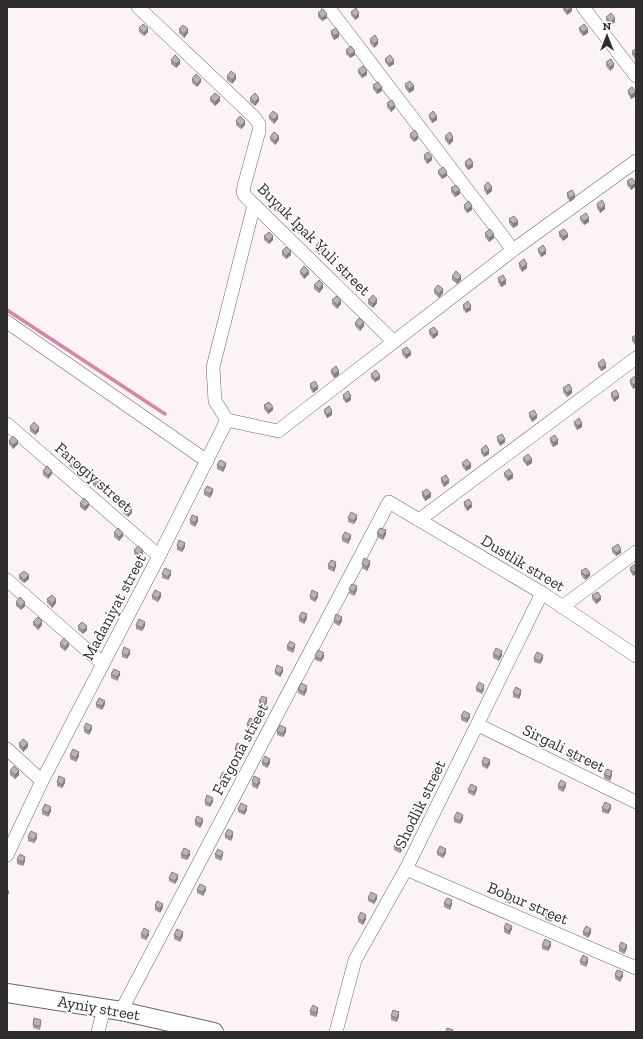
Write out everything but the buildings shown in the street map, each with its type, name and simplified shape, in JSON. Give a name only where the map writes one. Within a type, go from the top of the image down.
[{"type":"street","name":"Buyuk Ipak Yuli street","points":[[138,7],[254,117],[259,124],[259,131],[243,192],[245,196],[394,342]]},
{"type":"street","points":[[328,7],[514,250]]},
{"type":"street","points":[[583,7],[636,76]]},
{"type":"street","points":[[254,205],[213,367],[215,401],[227,420],[278,431],[514,250],[636,161]]},
{"type":"street","points":[[7,322],[207,461]]},
{"type":"street","points":[[419,520],[636,358]]},
{"type":"street","name":"Madaniyat street","points":[[7,855],[42,781],[159,556],[227,420]]},
{"type":"street","name":"Farogiy street","points":[[7,424],[159,556]]},
{"type":"street","name":"Dustlik street","points":[[389,502],[542,593],[636,656]]},
{"type":"street","name":"Fargona street","points":[[121,1011],[389,502]]},
{"type":"street","points":[[562,607],[636,552]]},
{"type":"street","points":[[7,580],[103,664]]},
{"type":"street","name":"Shodlik street","points":[[336,1032],[356,960],[406,869],[542,593]]},
{"type":"street","name":"Sirgali street","points":[[478,725],[636,802]]},
{"type":"street","points":[[7,749],[42,781]]},
{"type":"street","name":"Bobur street","points":[[406,869],[636,968]]},
{"type":"street","name":"Ayniy street","points":[[7,993],[121,1011],[214,1032]]},
{"type":"street","points":[[98,1032],[104,1008]]},
{"type":"waterway","points":[[7,310],[165,414]]}]
